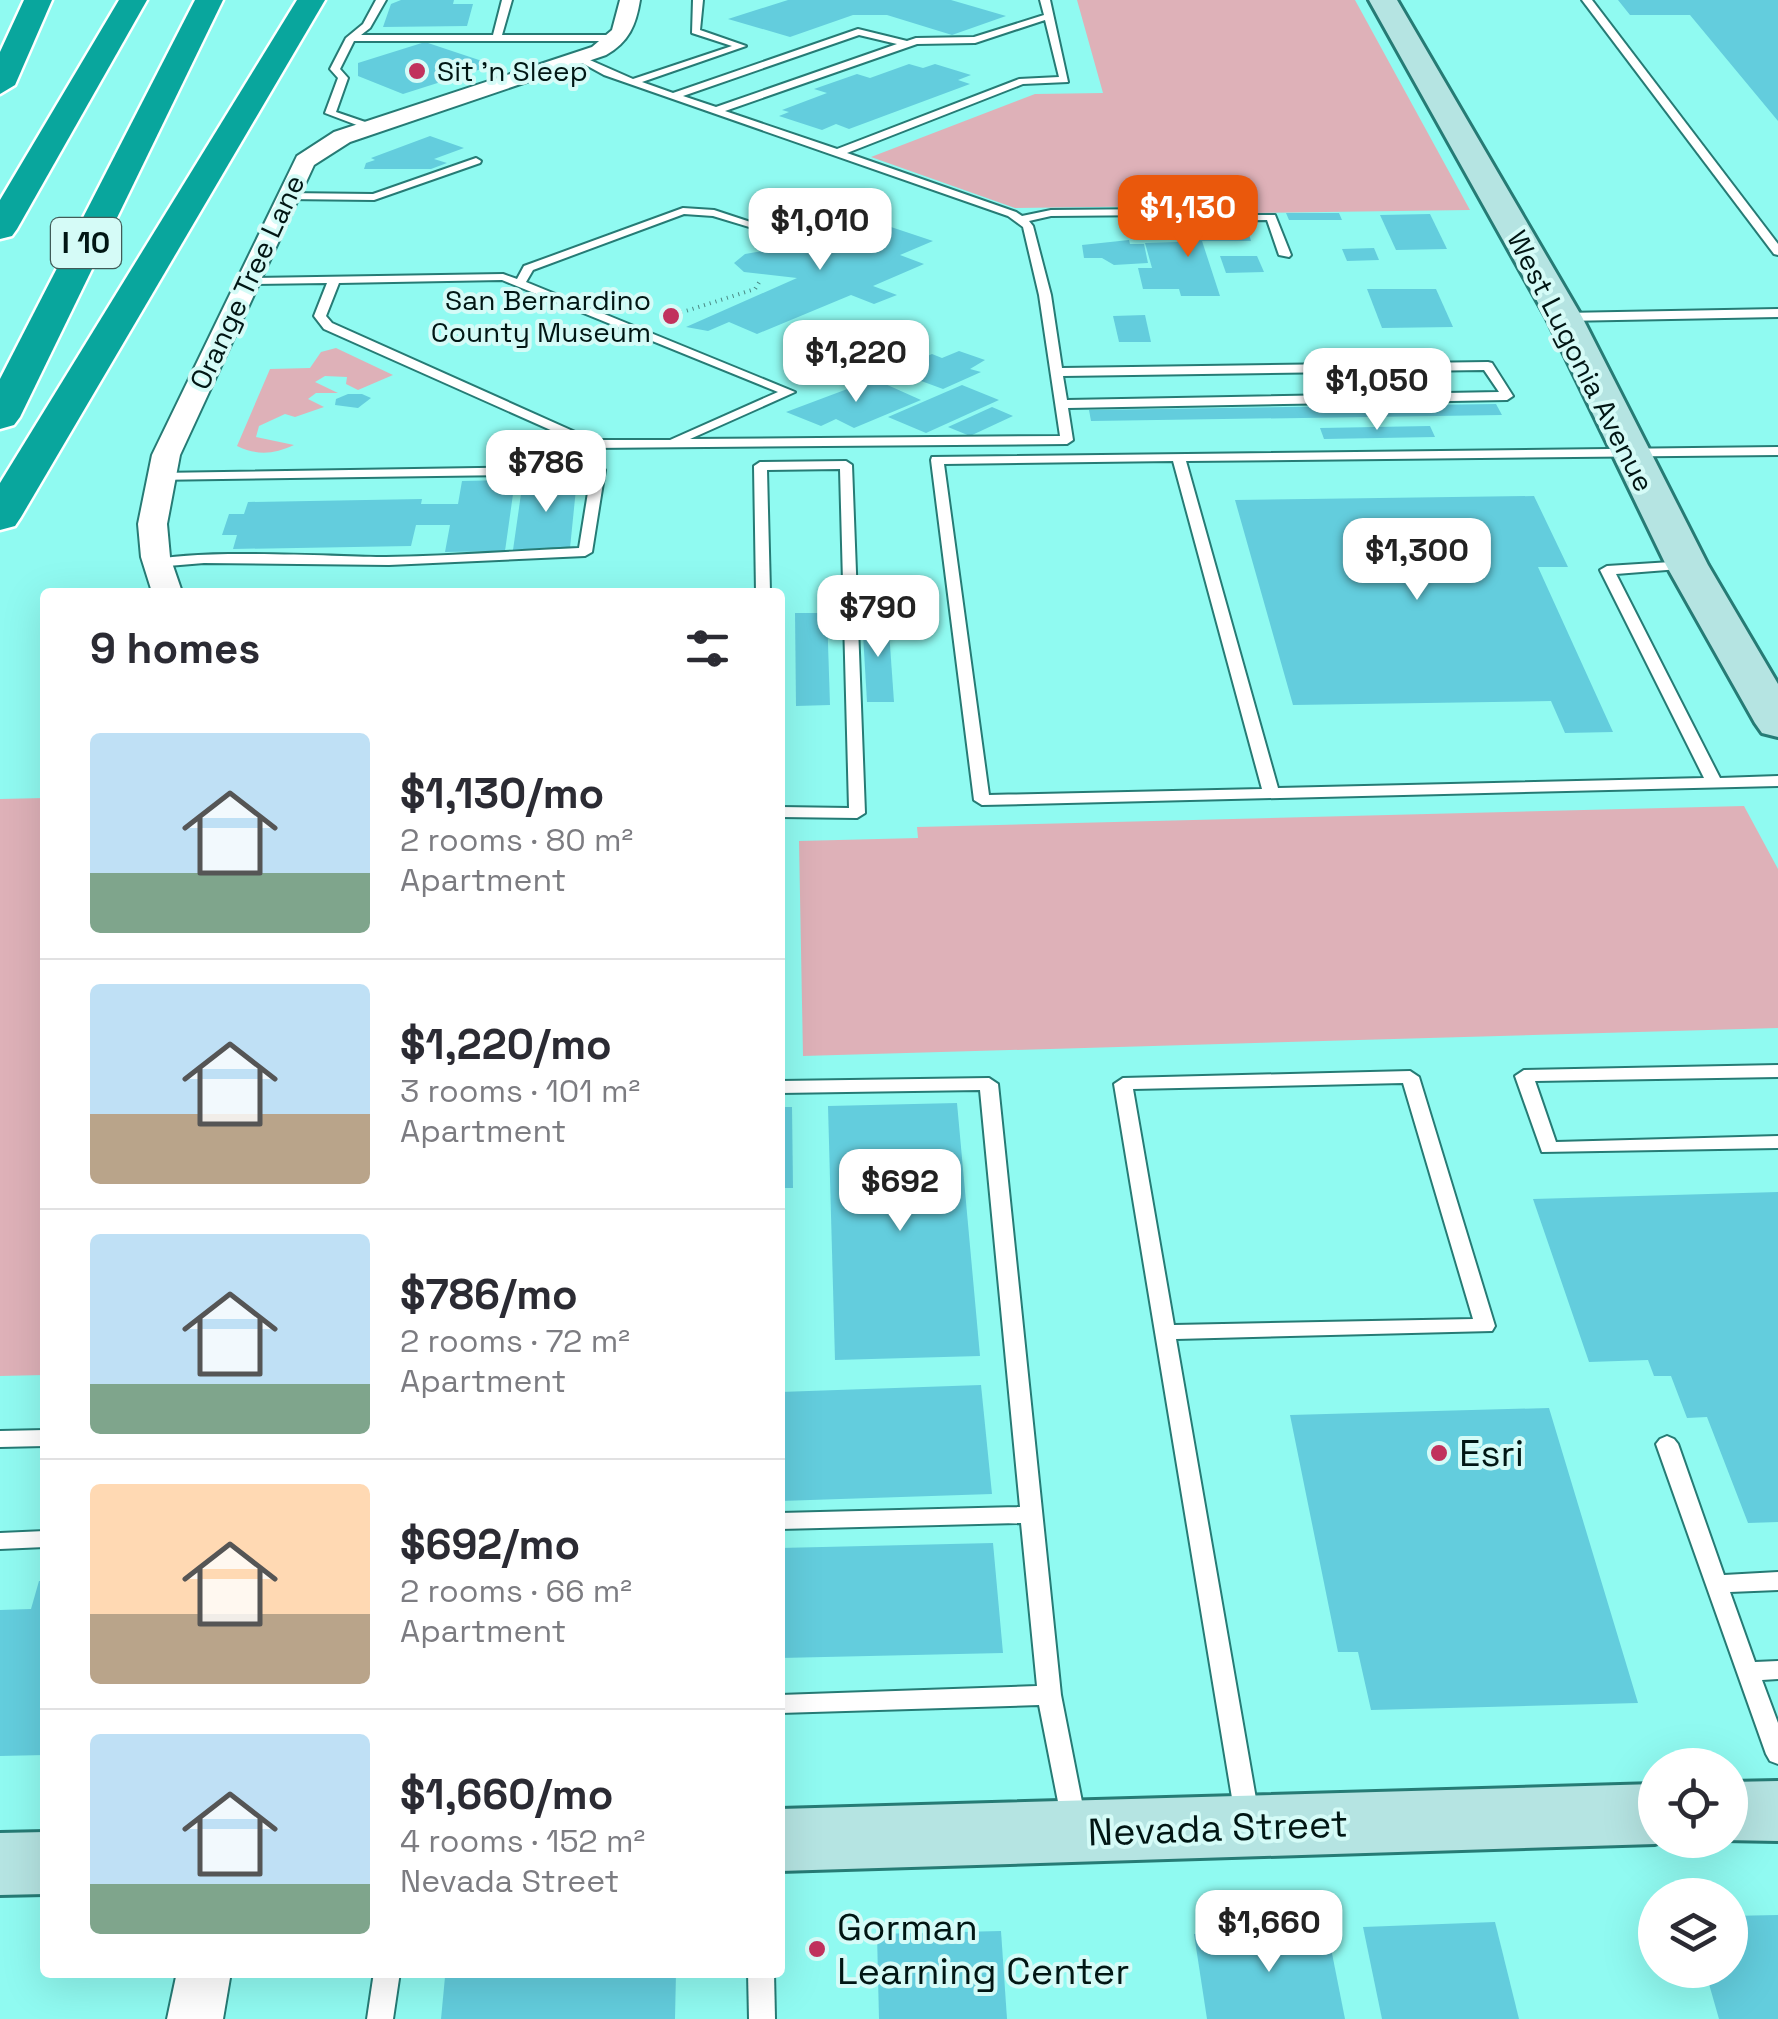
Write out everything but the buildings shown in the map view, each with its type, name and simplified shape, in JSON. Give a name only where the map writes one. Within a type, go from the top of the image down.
[{"type":"highway","points":[[0,85],[38,0]]},
{"type":"highway","name":"I 10","points":[[0,229],[134,0]]},
{"type":"highway","name":"I 10","points":[[0,417],[208,0]]},
{"type":"highway","points":[[0,517],[311,0]]},
{"type":"street","points":[[619,38],[630,0]]},
{"type":"street","name":"West Lugonia Avenue","points":[[1383,0],[1564,317],[1686,565],[1778,723]]},
{"type":"street","name":"Orange Tree Lane","points":[[165,588],[151,545],[151,500],[158,477],[305,160],[322,147],[370,127],[580,59],[619,38]]},
{"type":"street","points":[[1748,1811],[1778,1810]]},
{"type":"street","name":"Nevada Street","points":[[785,1840],[1638,1815]]},
{"type":"street","points":[[0,1864],[40,1863]]},
{"type":"street","points":[[195,2019],[203,1978]]},
{"type":"lane","points":[[370,127],[330,112],[343,78],[335,69],[352,38],[366,26],[381,0]]},
{"type":"lane","points":[[497,36],[507,0]]},
{"type":"lane","points":[[633,82],[741,46],[695,31],[698,0]]},
{"type":"lane","points":[[837,154],[1022,81],[1065,80],[1046,0]]},
{"type":"lane","points":[[1587,0],[1778,252]]},
{"type":"lane","points":[[715,111],[908,44],[975,40],[1050,16]]},
{"type":"lane","points":[[673,96],[858,32],[908,44]]},
{"type":"lane","points":[[352,38],[619,38]]},
{"type":"lane","points":[[334,280],[320,316],[328,326],[592,444],[1067,440],[1028,226],[633,82],[580,59]]},
{"type":"lane","points":[[285,196],[374,196],[476,160]]},
{"type":"lane","points":[[522,282],[528,268],[667,214],[714,213],[769,230]]},
{"type":"lane","points":[[1020,220],[1050,213],[1271,217],[1285,255]]},
{"type":"lane","points":[[246,281],[503,278],[522,282],[789,392],[668,444]]},
{"type":"lane","points":[[1564,317],[1778,313]]},
{"type":"lane","points":[[1057,372],[1488,366],[1507,396],[1060,404]]},
{"type":"lane","points":[[1778,452],[937,460],[982,800],[1778,781]]},
{"type":"lane","points":[[1178,457],[1271,793]]},
{"type":"lane","points":[[762,588],[760,466],[846,466],[858,813],[785,812]]},
{"type":"lane","points":[[156,563],[204,559],[389,561],[585,552],[598,470],[158,477]]},
{"type":"lane","points":[[1686,565],[1608,570],[1714,782]]},
{"type":"lane","points":[[1778,1071],[1524,1076],[1549,1148],[1778,1142]]},
{"type":"lane","points":[[1165,1332],[1485,1326],[1410,1077],[1122,1084],[1249,1827]]},
{"type":"lane","points":[[785,1087],[989,1084],[1049,1696],[1076,1832]]},
{"type":"lane","points":[[0,1439],[40,1438]]},
{"type":"lane","points":[[1668,1444],[1778,1754]]},
{"type":"lane","points":[[785,1521],[1031,1514]]},
{"type":"lane","points":[[0,1541],[40,1540]]},
{"type":"lane","points":[[1716,1584],[1778,1581]]},
{"type":"lane","points":[[1746,1671],[1778,1670]]},
{"type":"lane","points":[[785,1704],[1049,1696]]},
{"type":"lane","points":[[380,2019],[386,1978]]},
{"type":"lane","points":[[762,1978],[762,2019]]},
{"type":"path","points":[[634,328],[755,290],[760,281]]},
{"type":"shaded area","points":[[1077,0],[1355,0],[1470,210],[1180,214],[1175,206],[1015,208],[871,157],[1035,94],[1103,93]]},
{"type":"shaded area","points":[[336,348],[393,375],[358,390],[346,384],[347,377],[325,376],[315,382],[338,393],[316,393],[308,399],[324,407],[295,417],[285,414],[259,426],[256,437],[294,445],[266,453],[237,446],[270,369],[310,368],[321,352]]},
{"type":"shaded area","points":[[40,798],[40,1375],[0,1376],[0,799]]},
{"type":"shaded area","points":[[1744,806],[1778,869],[1778,1028],[803,1056],[799,841],[918,838],[917,827]]},
{"type":"place","name":"Sit 'n Sleep","points":[[417,71]]},
{"type":"place","name":"San Bernardino County Museum","points":[[671,316]]},
{"type":"place","name":"Esri","points":[[1439,1453]]},
{"type":"place","name":"Gorman Learning Center","points":[[817,1949]]}]
